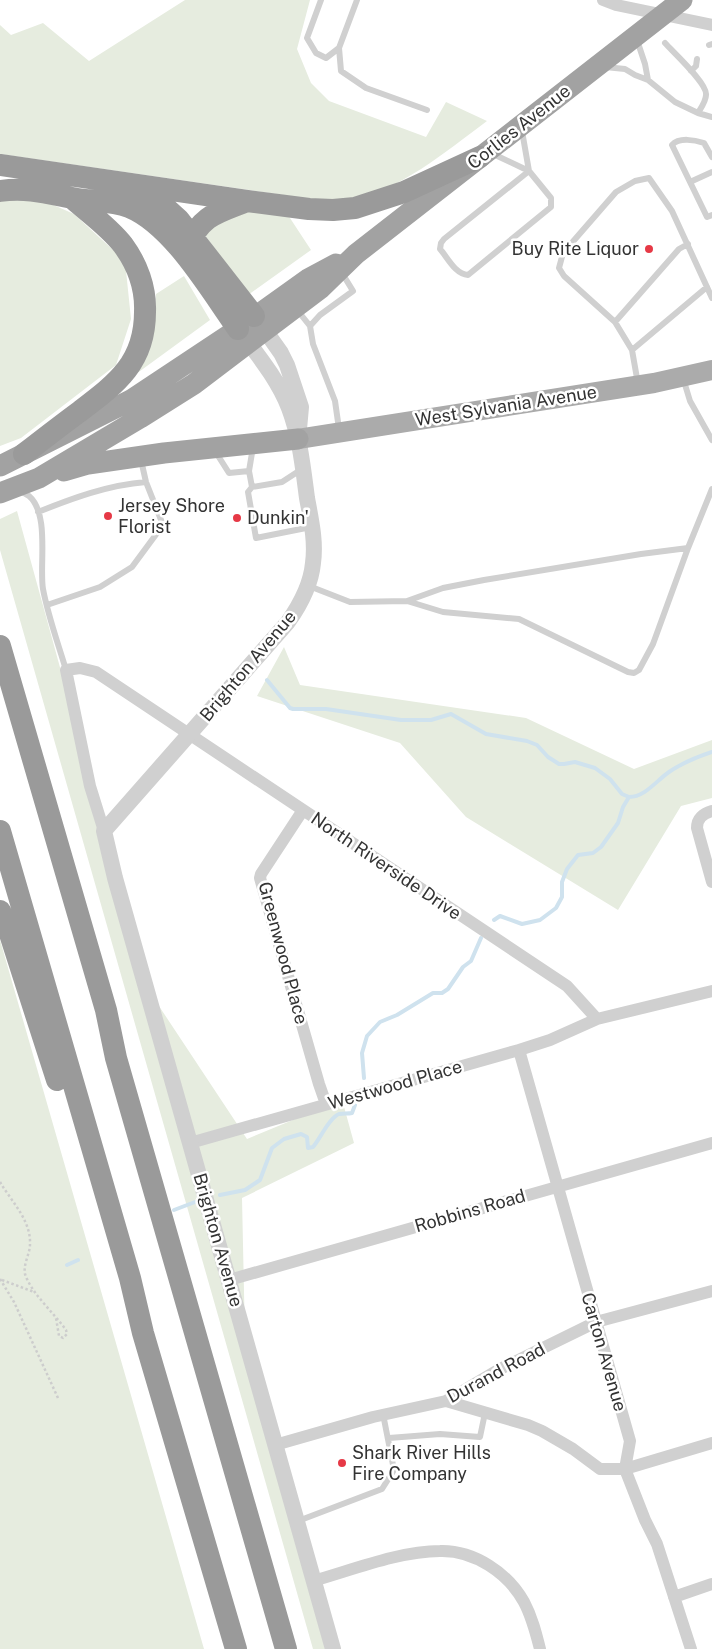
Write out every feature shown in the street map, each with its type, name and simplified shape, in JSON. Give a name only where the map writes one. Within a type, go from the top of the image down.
[{"type":"highway","name":"Corlies Avenue","points":[[356,254],[682,0]]},
{"type":"highway","points":[[0,165],[128,185],[309,209],[333,210],[356,208],[404,192],[484,154]]},
{"type":"highway","points":[[128,185],[157,200],[179,220],[188,244],[252,330]]},
{"type":"highway","points":[[0,190],[14,188],[29,189],[72,198],[120,204],[155,222],[188,244]]},
{"type":"highway","points":[[24,454],[111,388],[131,364],[142,338],[146,304],[138,270],[130,255],[116,237],[72,198]]},
{"type":"highway","points":[[188,244],[200,224],[213,214],[247,201]]},
{"type":"highway","points":[[0,466],[131,400],[252,330],[295,308],[321,288],[356,254]]},
{"type":"highway","points":[[39,478],[194,384],[308,279],[356,254]]},
{"type":"highway","points":[[7,491],[39,478],[88,464],[140,456],[298,439]]},
{"type":"highway","points":[[0,646],[106,1010],[116,1058],[286,1649]]},
{"type":"highway","points":[[0,830],[130,1278],[143,1332],[236,1649]]},
{"type":"highway","points":[[0,911],[13,943],[122,1283],[143,1332]]},
{"type":"main road","name":"West Sylvania Avenue","points":[[298,439],[638,385],[712,370]]},
{"type":"street","points":[[602,0],[616,5],[712,25]]},
{"type":"street","name":"Brighton Avenue","points":[[104,831],[288,622],[298,608],[308,585],[314,551],[298,439],[301,407],[281,353],[252,330]]},
{"type":"street","name":"North Riverside Drive","points":[[66,670],[80,668],[96,672],[567,986],[597,1019]]},
{"type":"street","name":"Brighton Avenue","points":[[66,670],[90,786],[104,831],[115,878],[333,1649]]},
{"type":"street","name":"Greenwood Place","points":[[303,810],[260,878],[326,1104]]},
{"type":"street","points":[[712,811],[702,815],[697,828],[712,882]]},
{"type":"street","points":[[597,1019],[712,991]]},
{"type":"street","name":"Westwood Place","points":[[190,1143],[519,1050],[550,1040],[597,1019]]},
{"type":"street","name":"Carton Avenue","points":[[519,1050],[630,1441],[625,1469]]},
{"type":"street","name":"Robbins Road","points":[[229,1280],[712,1143]]},
{"type":"street","name":"Durand Road","points":[[275,1445],[383,1414],[446,1401],[500,1370],[596,1322],[712,1291]]},
{"type":"street","points":[[446,1401],[528,1425],[542,1431],[573,1449],[600,1469],[625,1469],[712,1443]]},
{"type":"street","points":[[625,1469],[645,1520],[657,1544],[691,1649]]},
{"type":"street","points":[[313,1581],[412,1554],[441,1550],[464,1554],[478,1559],[494,1569],[518,1592],[531,1616],[540,1649]]},
{"type":"street","points":[[674,1597],[712,1584]]},
{"type":"lane","points":[[321,0],[307,38],[316,53],[326,58],[339,48]]},
{"type":"lane","points":[[357,0],[339,48],[341,71],[366,88],[427,110]]},
{"type":"lane","points":[[637,35],[648,80]]},
{"type":"lane","points":[[665,43],[693,69],[706,90],[706,96],[698,113]]},
{"type":"lane","points":[[693,69],[697,59]]},
{"type":"lane","points":[[693,69],[704,64]]},
{"type":"lane","points":[[596,67],[625,69],[648,80],[675,102],[698,113],[712,117]]},
{"type":"lane","points":[[521,125],[529,171]]},
{"type":"lane","points":[[712,157],[704,143],[700,141],[680,140],[672,145],[707,217],[712,215]]},
{"type":"lane","points":[[484,154],[529,171],[552,198],[551,207],[468,275],[462,274],[458,272],[440,249],[441,243],[529,171]]},
{"type":"lane","points":[[690,182],[712,172]]},
{"type":"lane","points":[[638,385],[632,350],[615,322],[564,276],[559,268],[563,253],[616,192],[635,181],[649,178],[672,211],[712,298]]},
{"type":"lane","points":[[615,322],[679,249],[688,244]]},
{"type":"lane","points":[[310,326],[320,315],[353,291],[340,270]]},
{"type":"lane","points":[[632,350],[707,287]]},
{"type":"lane","points":[[295,308],[310,326],[313,344],[335,401],[339,432]]},
{"type":"lane","points":[[682,377],[690,401],[712,440]]},
{"type":"lane","points":[[252,487],[249,471],[254,443]]},
{"type":"lane","points":[[213,448],[229,473],[249,471]]},
{"type":"lane","points":[[47,605],[100,587],[132,567],[163,525],[146,482],[140,456]]},
{"type":"lane","points":[[303,468],[282,482],[252,487],[248,492],[256,538],[312,527]]},
{"type":"lane","points":[[38,512],[67,500],[105,489],[146,482]]},
{"type":"lane","points":[[308,585],[350,602],[407,601],[443,612],[519,619],[628,672],[634,673],[639,670],[653,644],[712,489]]},
{"type":"lane","points":[[7,491],[30,497],[38,512],[44,540],[43,588],[66,670]]},
{"type":"lane","points":[[407,601],[443,588],[484,580],[688,548]]},
{"type":"lane","points":[[389,1438],[440,1434],[480,1437],[486,1413]]},
{"type":"lane","points":[[297,1522],[382,1489],[394,1470],[383,1414]]},
{"type":"path","points":[[0,1182],[28,1228],[30,1242],[25,1272],[28,1280],[66,1330],[67,1334],[63,1338],[57,1333],[56,1318]]},
{"type":"path","points":[[0,1279],[23,1289],[36,1292]]},
{"type":"path","points":[[0,1279],[14,1302],[58,1398]]},
{"type":"shaded area","points":[[185,0],[310,0],[297,49],[311,83],[329,101],[426,137],[446,102],[487,121],[421,169],[404,179],[367,196],[347,201],[304,198],[0,154],[0,25],[11,35],[43,23],[89,61]]},
{"type":"shaded area","points":[[24,192],[74,214],[125,261],[131,319],[116,365],[21,438],[0,446],[0,199]]},
{"type":"shaded area","points":[[241,211],[288,215],[311,250],[248,295],[202,231]]},
{"type":"shaded area","points":[[184,276],[210,320],[136,374],[154,328],[156,294]]},
{"type":"shaded area","points":[[17,511],[149,991],[247,1139],[322,1108],[343,1103],[354,1143],[242,1198],[245,1338],[331,1649],[313,1649],[0,550],[0,519]]},
{"type":"shaded area","points":[[284,647],[300,685],[526,718],[634,769],[712,740],[712,798],[681,806],[618,910],[466,817],[400,743],[257,696]]},
{"type":"shaded area","points":[[0,940],[204,1649],[0,1649]]},
{"type":"waterway","points":[[267,680],[290,708],[293,709],[326,709],[401,720],[431,720],[451,714],[486,734],[527,741],[537,745],[548,757],[559,764],[575,762],[595,768],[610,779],[622,794],[629,797]]},
{"type":"waterway","points":[[494,920],[500,916],[522,924],[540,920],[556,908],[562,897],[562,882],[567,869],[578,855],[593,853],[601,847],[618,823],[623,807],[629,797],[645,791],[679,766],[712,752]]},
{"type":"waterway","points":[[364,1078],[362,1053],[367,1036],[380,1022],[397,1015],[433,993],[442,993],[448,989],[463,967],[471,961],[481,938]]},
{"type":"waterway","points":[[220,1195],[245,1190],[260,1180],[272,1148],[284,1139],[301,1134],[307,1137],[308,1148],[313,1147],[335,1116],[352,1113],[355,1105]]},
{"type":"waterway","points":[[174,1210],[195,1202]]},
{"type":"waterway","points":[[67,1265],[78,1260]]},
{"type":"place","name":"Buy Rite Liquor","points":[[649,249]]},
{"type":"place","name":"Jersey Shore Florist","points":[[108,516]]},
{"type":"place","name":"Dunkin'","points":[[237,518]]},
{"type":"place","name":"Shark River Hills Fire Company","points":[[342,1463]]}]
